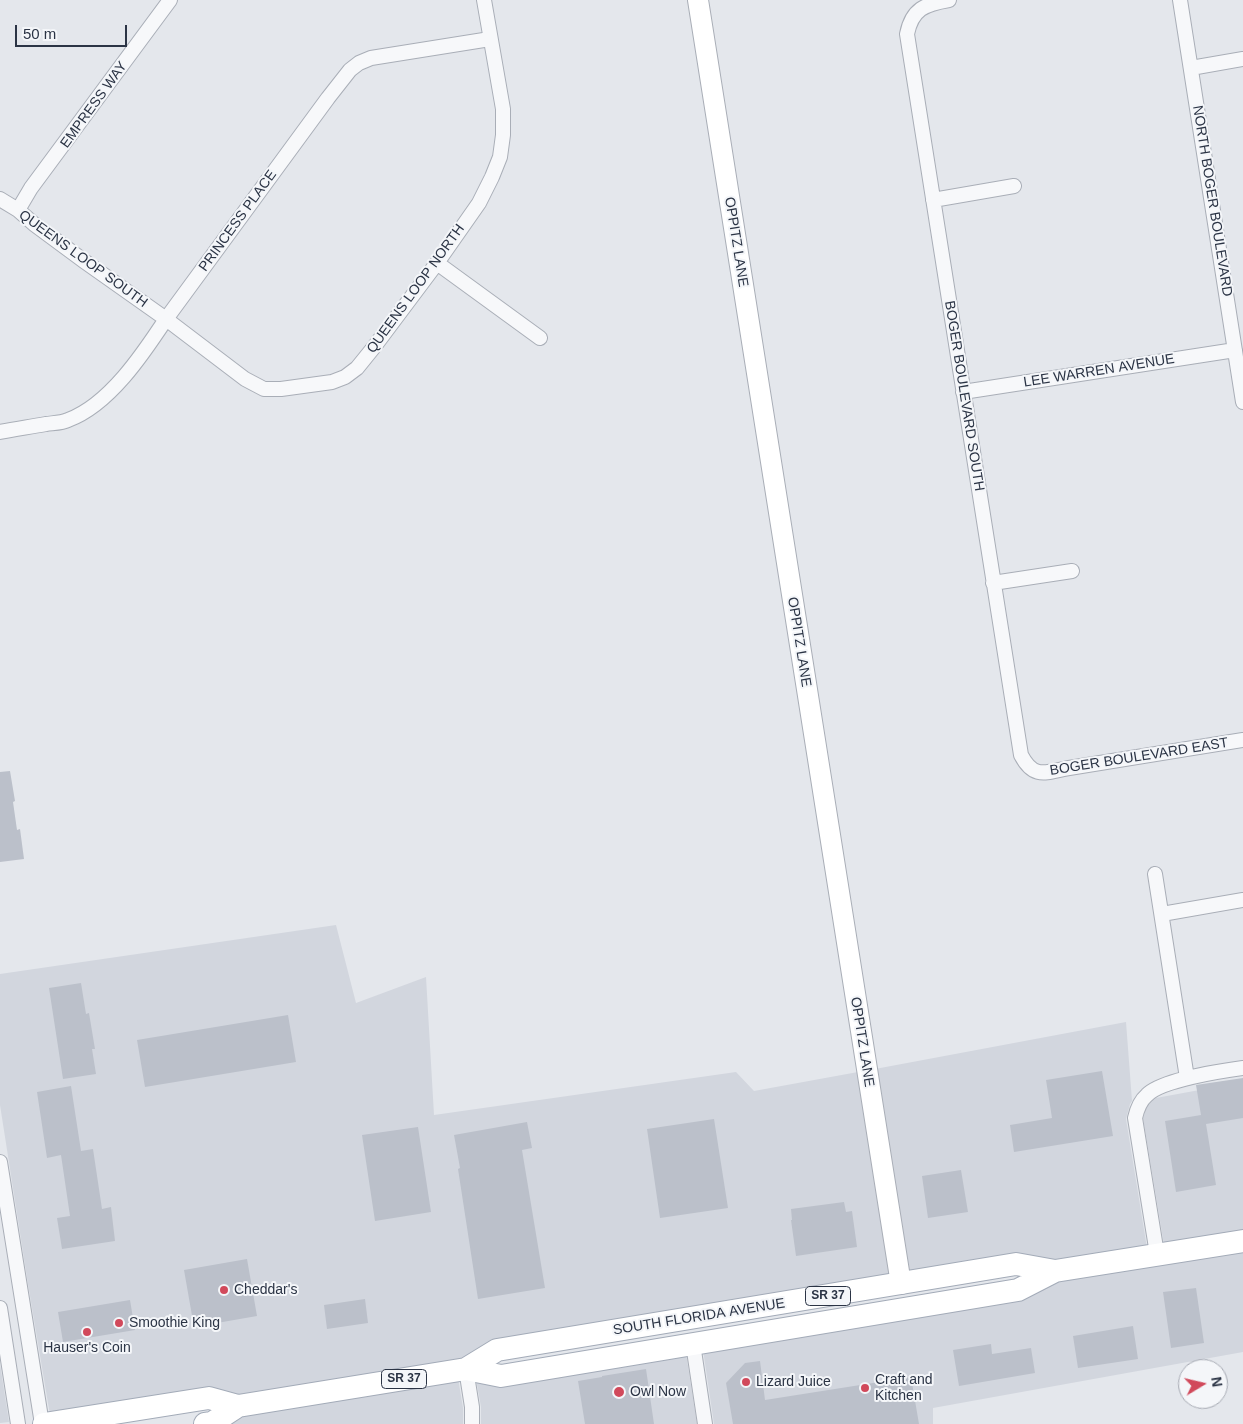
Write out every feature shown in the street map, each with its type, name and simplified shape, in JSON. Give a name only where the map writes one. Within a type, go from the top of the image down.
[{"type":"main road","name":"SOUTH FLORIDA AVENUE","points":[[205,1424],[212,1423],[238,1406],[466,1369],[501,1376],[1018,1290],[1055,1271],[1243,1240]]},
{"type":"main road","name":"SOUTH FLORIDA AVENUE","points":[[466,1369],[497,1350],[1016,1264],[1055,1271]]},
{"type":"main road","points":[[831,1321],[863,1303],[892,1297],[897,1294],[901,1284]]},
{"type":"main road","name":"SOUTH FLORIDA AVENUE","points":[[43,1424],[209,1398],[238,1406]]},
{"type":"street","name":"EMPRESS WAY","points":[[18,210],[31,188],[170,0]]},
{"type":"street","name":"QUEENS LOOP NORTH","points":[[166,319],[245,379],[264,389],[281,389],[332,382],[345,377],[357,368],[437,263],[479,203],[500,157],[503,135],[503,109],[484,0]]},
{"type":"street","name":"OPPITZ LANE","points":[[698,0],[901,1284]]},
{"type":"street","name":"BOGER BOULEVARD SOUTH","points":[[949,0],[928,4],[920,9],[909,24],[907,34],[1020,755],[1026,765],[1035,771]]},
{"type":"street","name":"NORTH BOGER BOULEVARD","points":[[1180,0],[1243,402]]},
{"type":"street","name":"PRINCESS PLACE","points":[[0,432],[67,421],[99,402],[119,383],[350,70],[359,63],[371,58],[490,39]]},
{"type":"street","points":[[1191,68],[1243,59]]},
{"type":"street","points":[[933,200],[1014,186]]},
{"type":"street","name":"QUEENS LOOP SOUTH","points":[[0,199],[18,210],[48,234],[166,319]]},
{"type":"street","points":[[437,263],[540,338]]},
{"type":"street","name":"LEE WARREN AVENUE","points":[[963,392],[1235,350]]},
{"type":"street","points":[[993,583],[1072,571]]},
{"type":"street","name":"BOGER BOULEVARD EAST","points":[[1035,771],[1051,773],[1069,768],[1243,740]]},
{"type":"street","points":[[1155,874],[1187,1078]]},
{"type":"street","points":[[1162,914],[1243,900]]},
{"type":"street","points":[[1157,1254],[1135,1118],[1137,1108],[1148,1094],[1156,1088],[1187,1078],[1243,1068]]},
{"type":"street","points":[[0,1162],[43,1424]]},
{"type":"street","points":[[0,1308],[18,1424]]},
{"type":"street","points":[[694,1344],[705,1424]]},
{"type":"street","points":[[466,1369],[472,1407],[472,1424]]},
{"type":"shaded area","points":[[336,925],[356,1003],[426,977],[434,1115],[736,1072],[754,1091],[858,1072],[891,1277],[464,1361],[242,1397],[50,1415],[0,1105],[0,974]]},
{"type":"shaded area","points":[[1126,1022],[1132,1101],[1126,1119],[1147,1248],[1059,1262],[909,1275],[875,1069]]},
{"type":"shaded area","points":[[1243,1082],[1243,1233],[1164,1245],[1143,1118],[1145,1110],[1153,1099],[1156,1098]]},
{"type":"shaded area","points":[[1243,1248],[1243,1352],[1204,1359],[1178,1359],[1178,1364],[933,1408],[933,1424],[714,1424],[703,1350],[1056,1279]]},
{"type":"shaded area","points":[[686,1353],[697,1424],[481,1424],[481,1407],[476,1379]]},
{"type":"shaded area","points":[[0,1364],[9,1422],[0,1423]]},
{"type":"shaded area","points":[[458,1378],[463,1408],[463,1424],[225,1424],[240,1414]]},
{"type":"building","points":[[10,771],[17,830],[20,829],[24,859],[0,862],[0,772]]},
{"type":"building","points":[[81,983],[86,1014],[89,1013],[95,1049],[92,1049],[96,1074],[63,1079],[49,988]]},
{"type":"building","points":[[288,1015],[296,1062],[145,1087],[137,1040]]},
{"type":"building","points":[[1102,1071],[1113,1136],[1014,1152],[1010,1125],[1052,1118],[1046,1080]]},
{"type":"building","points":[[1243,1078],[1243,1118],[1206,1124],[1216,1185],[1176,1192],[1165,1121],[1201,1115],[1196,1085]]},
{"type":"building","points":[[71,1086],[81,1151],[93,1149],[102,1209],[111,1207],[115,1241],[62,1249],[57,1218],[70,1216],[61,1155],[47,1158],[37,1092]]},
{"type":"building","points":[[714,1119],[728,1208],[660,1218],[647,1129]]},
{"type":"building","points":[[527,1122],[532,1148],[522,1150],[545,1288],[478,1299],[454,1135]]},
{"type":"building","points":[[418,1127],[431,1212],[375,1221],[362,1135]]},
{"type":"building","points":[[961,1170],[968,1212],[928,1218],[922,1176]]},
{"type":"building","points":[[844,1202],[846,1212],[852,1211],[857,1247],[796,1256],[791,1209]]},
{"type":"building","points":[[247,1259],[257,1316],[194,1327],[184,1270]]},
{"type":"building","points":[[1196,1288],[1204,1343],[1171,1348],[1163,1292]]},
{"type":"building","points":[[365,1299],[368,1323],[327,1329],[324,1305]]},
{"type":"building","points":[[130,1300],[135,1330],[63,1342],[58,1312]]},
{"type":"building","points":[[1133,1326],[1138,1359],[1078,1368],[1073,1336]]},
{"type":"building","points":[[991,1344],[992,1354],[1031,1348],[1035,1373],[959,1386],[953,1350]]},
{"type":"building","points":[[760,1361],[765,1400],[911,1377],[919,1424],[733,1424],[726,1383],[745,1363]]},
{"type":"building","points":[[646,1369],[654,1424],[585,1424],[578,1381]]},
{"type":"place","name":"Cheddar's","points":[[224,1290]]},
{"type":"place","name":"Smoothie King","points":[[119,1323]]},
{"type":"place","name":"Hauser's Coin","points":[[87,1332]]},
{"type":"place","name":"Lizard Juice","points":[[746,1382]]},
{"type":"place","name":"Craft and Kitchen","points":[[865,1388]]},
{"type":"place","name":"Owl Now","points":[[619,1392]]}]
